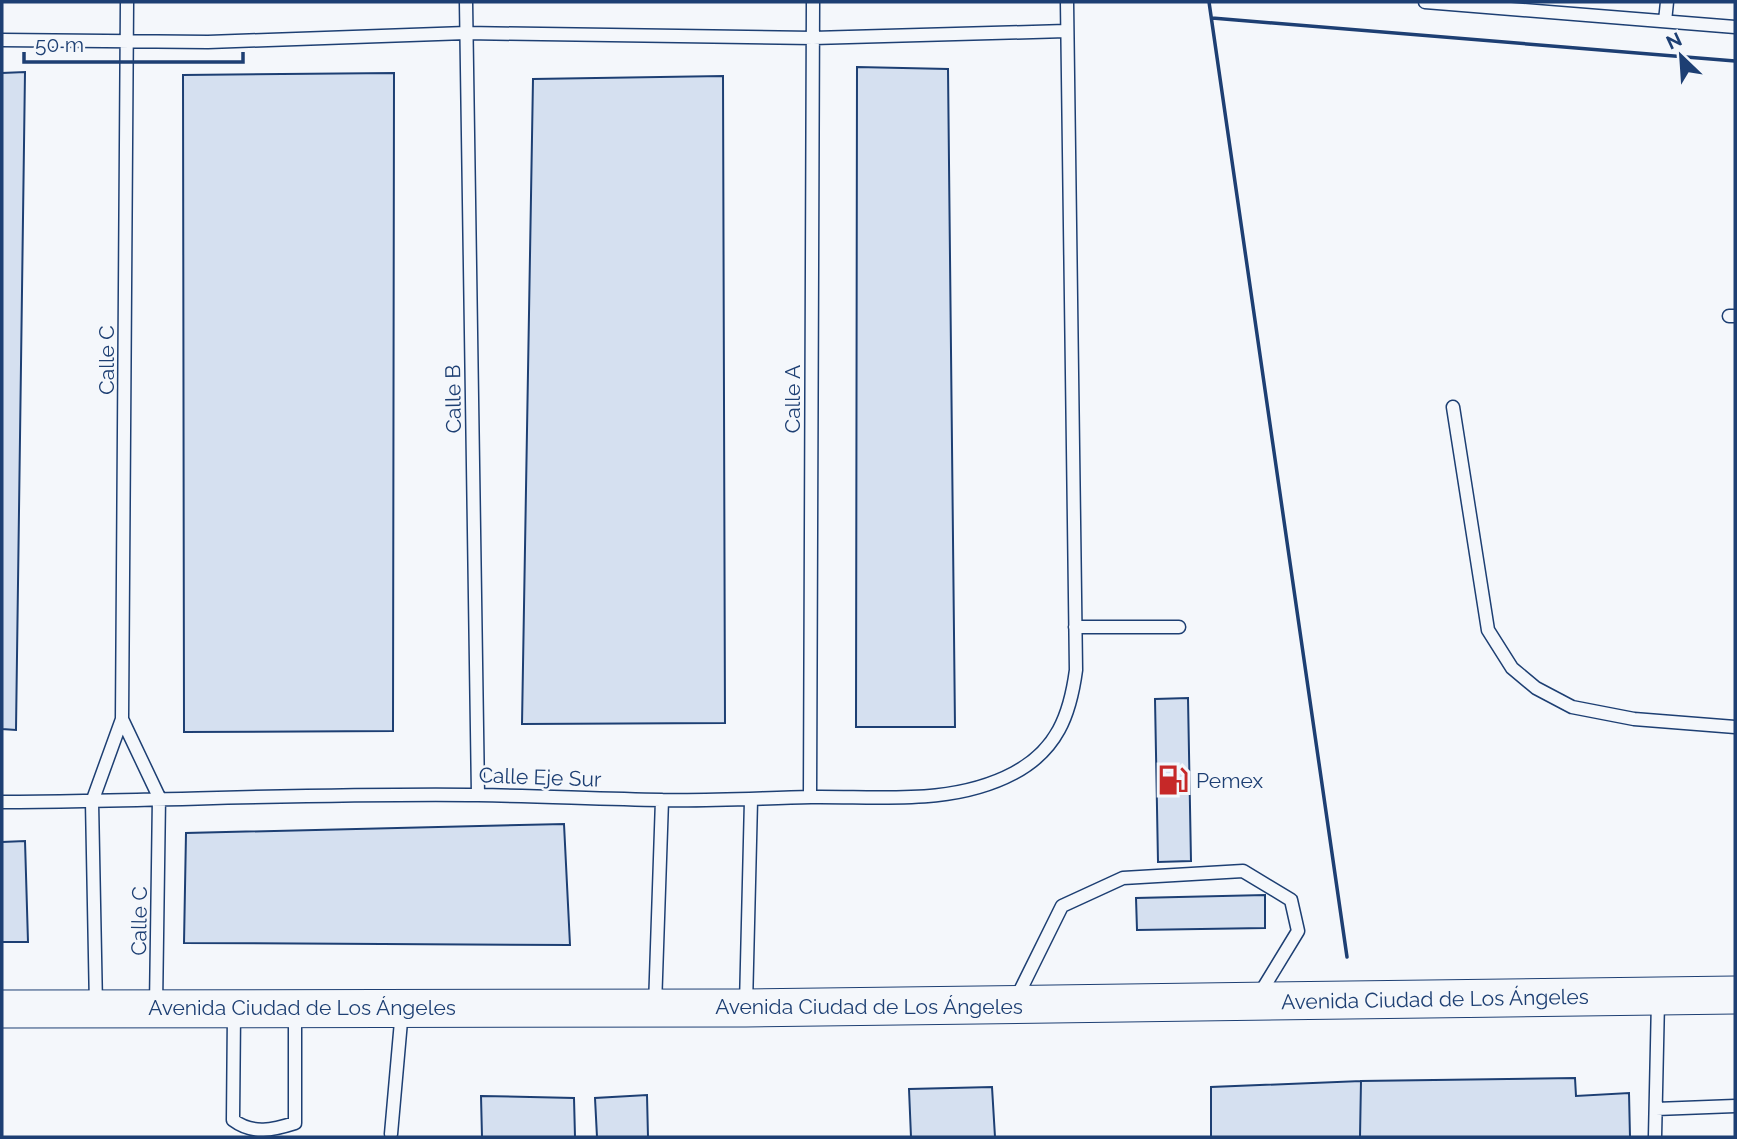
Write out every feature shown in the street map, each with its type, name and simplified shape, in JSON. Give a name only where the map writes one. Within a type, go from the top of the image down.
[{"type":"street","name":"Avenida Ciudad de Los Ángeles","points":[[2,1009],[402,1006],[746,1008],[1735,995]]},
{"type":"lane","name":"Calle C","points":[[96,1008],[92,802],[122,719],[127,2]]},
{"type":"lane","name":"Calle B","points":[[466,2],[478,795]]},
{"type":"lane","name":"Calle A","points":[[810,797],[813,2]]},
{"type":"lane","points":[[1068,2],[1066,31],[1075,627],[1179,627]]},
{"type":"lane","points":[[1424,2],[1735,27]]},
{"type":"lane","points":[[1665,21],[1667,2]]},
{"type":"lane","points":[[2,40],[128,42],[466,33],[813,38],[1066,31]]},
{"type":"lane","points":[[1453,407],[1488,630],[1512,668],[1536,688],[1572,706],[1634,719],[1735,727]]},
{"type":"lane","name":"Calle Eje Sur","points":[[2,802],[92,802],[159,797],[478,795],[751,800],[953,794],[1014,773],[1041,755],[1059,734],[1072,703],[1076,670],[1075,627]]},
{"type":"lane","name":"Calle C","points":[[122,719],[159,797],[156,1007]]},
{"type":"lane","points":[[655,1006],[662,800]]},
{"type":"lane","points":[[746,1008],[751,800]]},
{"type":"lane","points":[[1013,1005],[1062,906],[1123,878],[1243,871],[1291,900],[1298,931],[1255,1002]]},
{"type":"lane","points":[[1655,1137],[1658,996]]},
{"type":"lane","points":[[391,1134],[402,1006]]},
{"type":"lane","points":[[234,1007],[233,1120],[246,1130],[274,1129],[296,1123],[295,1007]]},
{"type":"lane","points":[[1656,1109],[1735,1106]]},
{"type":"building","points":[[857,67],[948,69],[955,727],[856,727]]},
{"type":"building","points":[[25,72],[16,730],[2,729],[2,73]]},
{"type":"building","points":[[394,73],[393,731],[184,732],[183,75]]},
{"type":"building","points":[[723,76],[725,723],[522,724],[533,79]]},
{"type":"building","name":"Pemex","points":[[1188,698],[1191,861],[1158,862],[1155,699]]},
{"type":"building","points":[[564,824],[570,945],[184,943],[186,833]]},
{"type":"building","points":[[25,841],[28,942],[2,942],[2,842]]},
{"type":"building","points":[[1265,895],[1265,928],[1137,930],[1136,898]]},
{"type":"building","points":[[1575,1078],[1576,1096],[1629,1093],[1630,1137],[1360,1137],[1361,1081]]},
{"type":"building","points":[[1361,1081],[1360,1137],[1211,1137],[1211,1087]]},
{"type":"building","points":[[992,1087],[995,1137],[911,1137],[909,1089]]},
{"type":"building","points":[[647,1095],[648,1137],[597,1137],[595,1098]]},
{"type":"building","points":[[481,1096],[574,1098],[575,1137],[482,1137]]},
{"type":"wall","points":[[1209,2],[1347,957]]},
{"type":"wall","points":[[1212,18],[1735,61]]},
{"type":"place","name":"Pemex","points":[[1173,780]]}]
